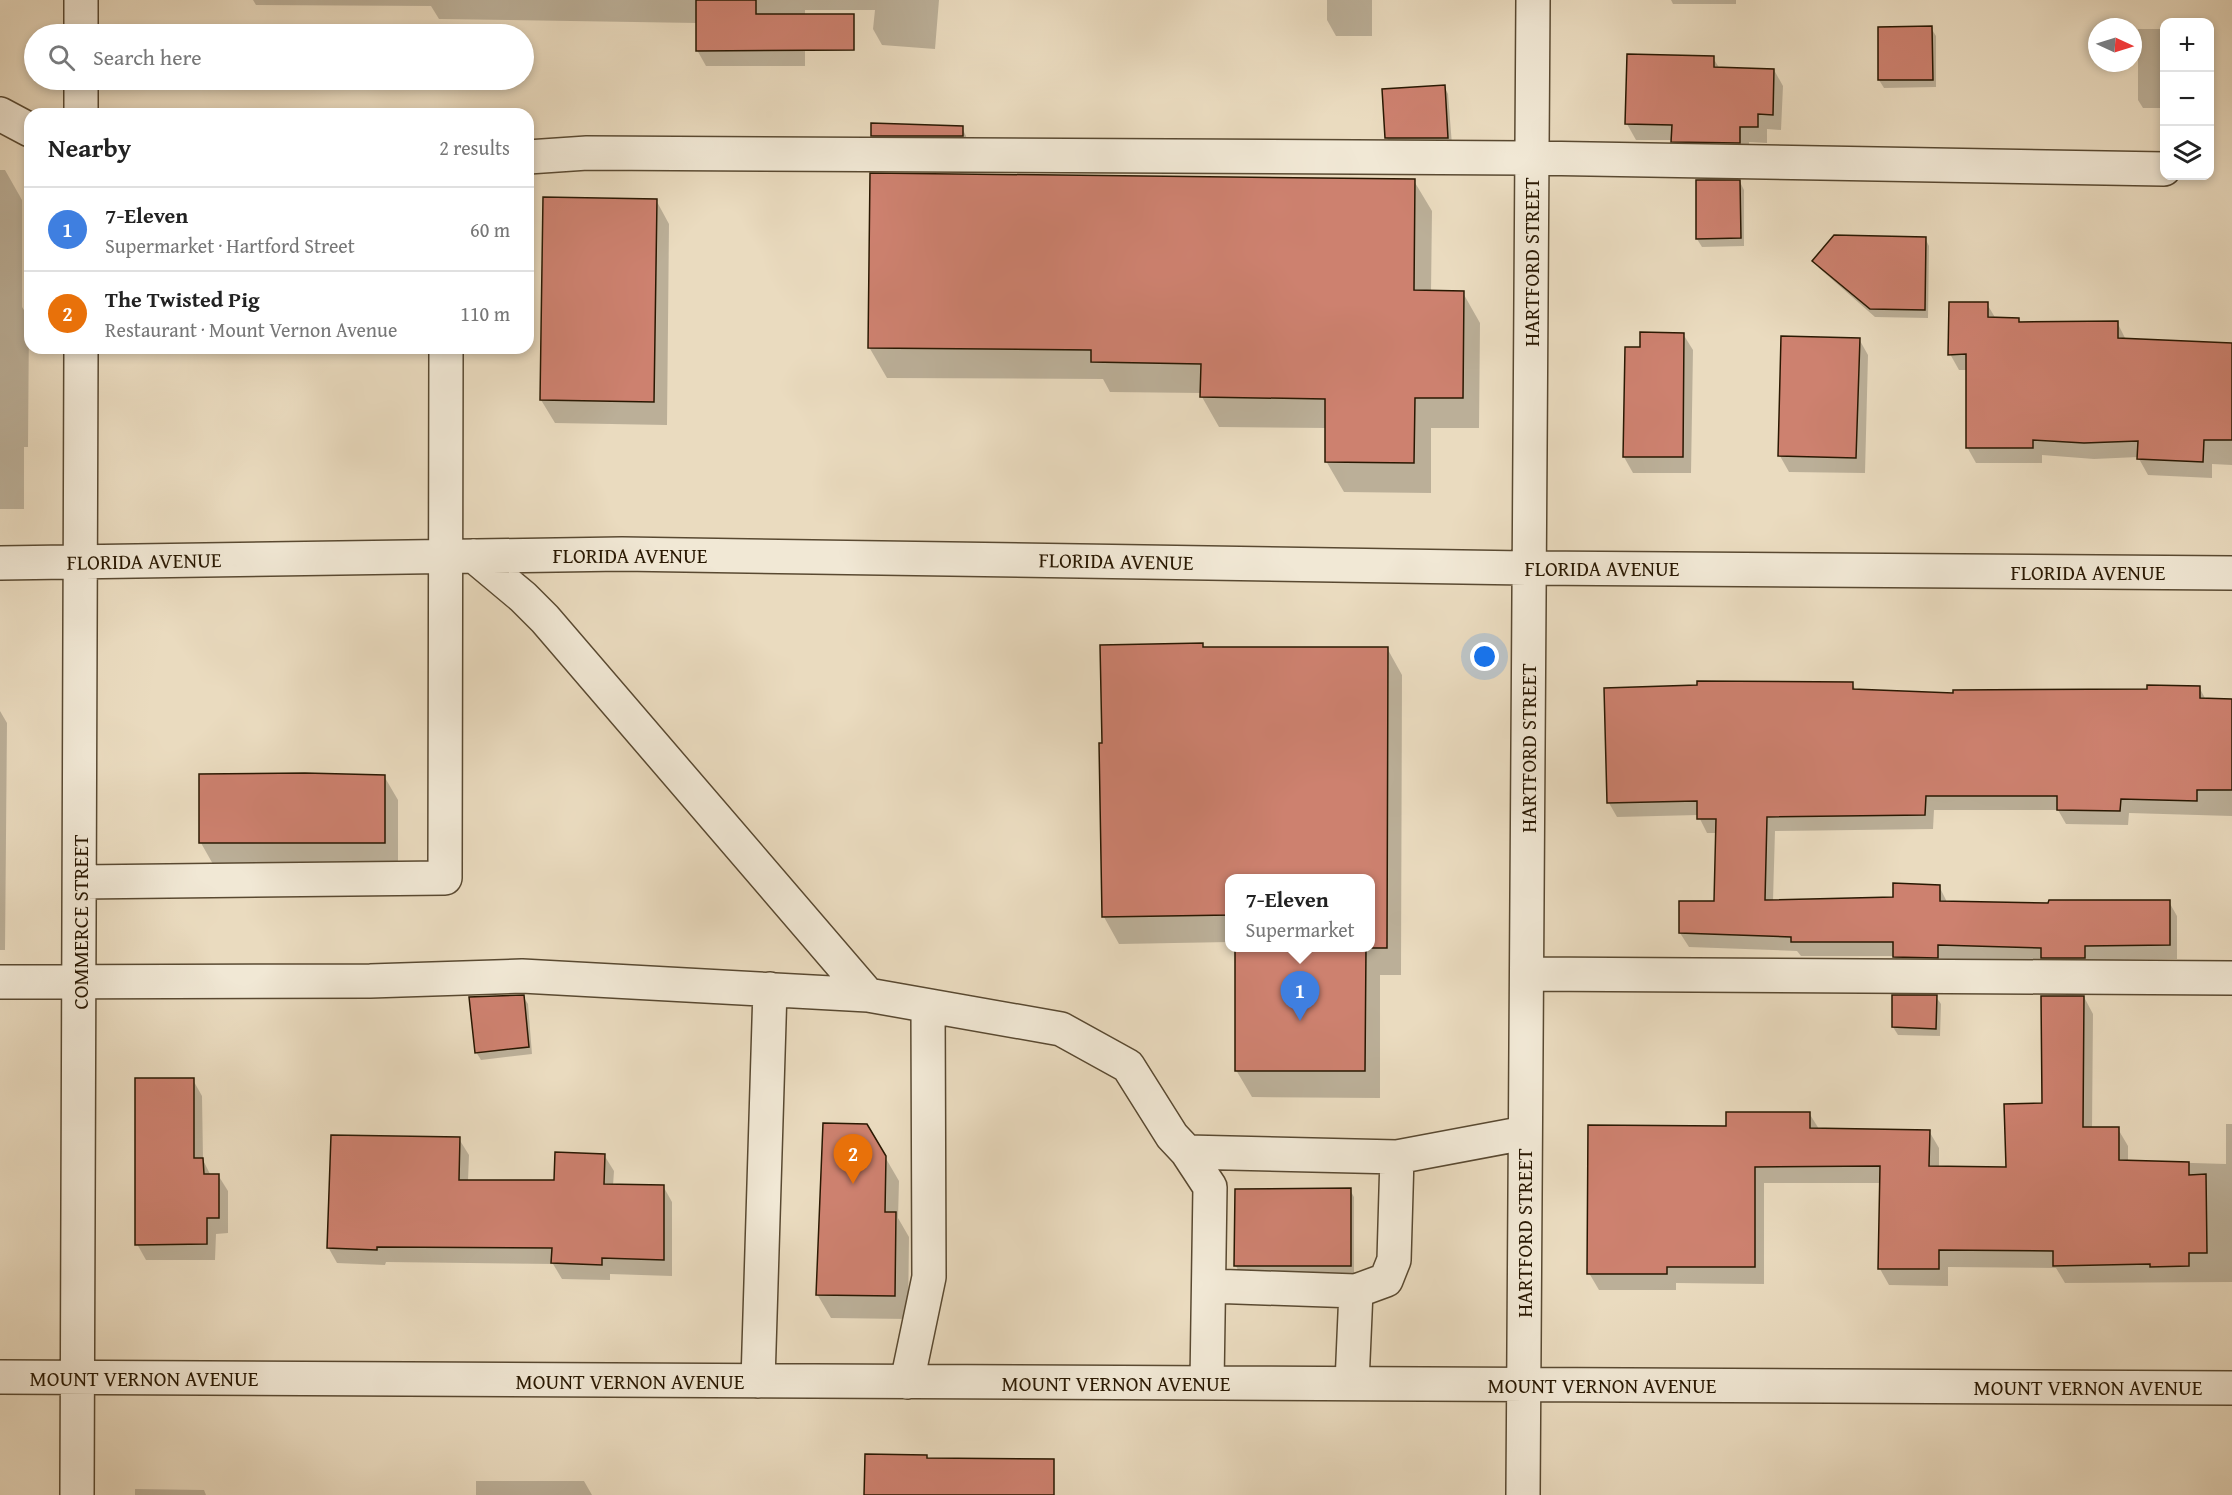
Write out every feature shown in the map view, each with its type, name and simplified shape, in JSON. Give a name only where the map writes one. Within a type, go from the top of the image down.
[{"type":"street","points":[[81,0],[81,24]]},
{"type":"street","name":"HARTFORD STREET","points":[[1523,1495],[1533,0]]},
{"type":"street","points":[[81,90],[81,108]]},
{"type":"street","points":[[0,114],[24,127]]},
{"type":"street","points":[[534,157],[598,153],[1532,158],[2160,169]]},
{"type":"street","name":"COMMERCE STREET","points":[[77,1495],[81,354]]},
{"type":"street","points":[[80,882],[445,878],[461,557],[446,354]]},
{"type":"street","name":"FLORIDA AVENUE","points":[[0,563],[622,554],[1529,568],[2232,573]]},
{"type":"street","points":[[461,557],[523,597],[545,619],[868,995]]},
{"type":"street","points":[[1527,974],[2232,978]]},
{"type":"street","points":[[0,982],[370,981],[522,976],[868,995],[1061,1029],[1128,1066],[1172,1136],[1187,1152],[1210,1187],[1207,1383]]},
{"type":"street","points":[[758,1381],[770,989]]},
{"type":"street","points":[[907,1382],[929,1277],[928,1006]]},
{"type":"street","points":[[1187,1152],[1398,1157],[1525,1133]]},
{"type":"street","points":[[1209,1286],[1356,1291],[1386,1280],[1394,1260],[1398,1157]]},
{"type":"street","points":[[1352,1383],[1356,1291]]},
{"type":"street","name":"MOUNT VERNON AVENUE","points":[[0,1377],[2232,1388]]},
{"type":"building","points":[[696,0],[756,0],[756,14],[854,14],[854,50],[696,51]]},
{"type":"building","points":[[1932,26],[1933,80],[1878,80],[1878,27]]},
{"type":"building","points":[[1627,54],[1714,56],[1714,67],[1774,69],[1773,115],[1758,114],[1758,127],[1740,127],[1740,143],[1671,142],[1672,125],[1625,124]]},
{"type":"building","points":[[1445,85],[1448,138],[1385,138],[1382,89]]},
{"type":"building","points":[[871,123],[963,126],[963,136],[871,136]]},
{"type":"building","points":[[870,173],[1415,179],[1414,290],[1464,291],[1463,398],[1415,398],[1414,463],[1325,462],[1325,399],[1200,397],[1201,364],[1091,362],[1091,350],[868,348]]},
{"type":"building","points":[[1696,180],[1740,180],[1741,238],[1696,239]]},
{"type":"building","points":[[543,197],[657,199],[654,402],[540,400]]},
{"type":"building","points":[[1834,235],[1926,237],[1925,310],[1870,309],[1812,261]]},
{"type":"building","points":[[1949,302],[1988,302],[1988,317],[2019,318],[2019,322],[2118,321],[2118,338],[2232,343],[2232,440],[2204,440],[2203,462],[2137,459],[2138,441],[2084,443],[2033,440],[2033,448],[1966,448],[1966,354],[1948,355]]},
{"type":"building","points":[[1640,332],[1684,333],[1683,457],[1623,457],[1625,347],[1640,347]]},
{"type":"building","points":[[1781,336],[1860,338],[1856,458],[1778,456]]},
{"type":"building","points":[[1203,643],[1203,647],[1388,647],[1387,948],[1375,948],[1375,874],[1225,874],[1225,915],[1102,917],[1100,645]]},
{"type":"building","points":[[1697,681],[1853,682],[1853,689],[1953,693],[1953,690],[2147,689],[2147,685],[2200,686],[2200,698],[2232,699],[2232,790],[2197,790],[2197,801],[2121,799],[2120,811],[2057,810],[2057,796],[1926,796],[1925,815],[1767,817],[1765,900],[1893,897],[1893,883],[1940,885],[1940,901],[2048,903],[2049,900],[2170,900],[2170,945],[2085,946],[2085,958],[2041,958],[2041,948],[1938,945],[1938,958],[1893,957],[1893,942],[1791,942],[1791,937],[1679,933],[1679,901],[1714,901],[1716,819],[1697,819],[1697,801],[1607,803],[1604,688],[1697,685]]},
{"type":"building","points":[[199,774],[385,775],[385,843],[199,843]]},
{"type":"building","points":[[1235,952],[1366,952],[1365,1071],[1235,1071]]},
{"type":"building","points":[[524,995],[529,1047],[475,1053],[469,997]]},
{"type":"building","points":[[1892,995],[1937,995],[1936,1029],[1892,1027]]},
{"type":"building","points":[[2041,996],[2084,996],[2083,1127],[2119,1127],[2119,1160],[2189,1162],[2189,1175],[2206,1174],[2207,1253],[2189,1253],[2189,1266],[2150,1267],[2150,1264],[2053,1266],[2053,1251],[1939,1250],[1939,1269],[1878,1269],[1880,1166],[1755,1167],[1755,1267],[1667,1267],[1667,1274],[1587,1274],[1588,1125],[1726,1126],[1726,1112],[1810,1112],[1810,1128],[1930,1130],[1929,1166],[2006,1167],[2004,1104],[2042,1103]]},
{"type":"building","points":[[135,1078],[194,1078],[194,1158],[203,1158],[204,1174],[219,1174],[219,1218],[207,1218],[207,1244],[135,1245]]},
{"type":"building","points":[[823,1123],[867,1124],[886,1156],[885,1212],[896,1212],[895,1296],[816,1295]]},
{"type":"building","points":[[331,1135],[460,1137],[459,1180],[554,1180],[555,1152],[605,1154],[604,1184],[664,1185],[664,1260],[602,1258],[602,1265],[551,1263],[552,1248],[377,1247],[377,1250],[327,1248]]},
{"type":"building","points":[[1351,1188],[1351,1266],[1234,1266],[1235,1189]]},
{"type":"building","points":[[865,1454],[927,1455],[927,1458],[1054,1459],[1054,1495],[864,1495]]},
{"type":"place","name":"7-Eleven","points":[[1300,1021]]},
{"type":"place","name":"The Twisted Pig","points":[[853,1184]]}]
